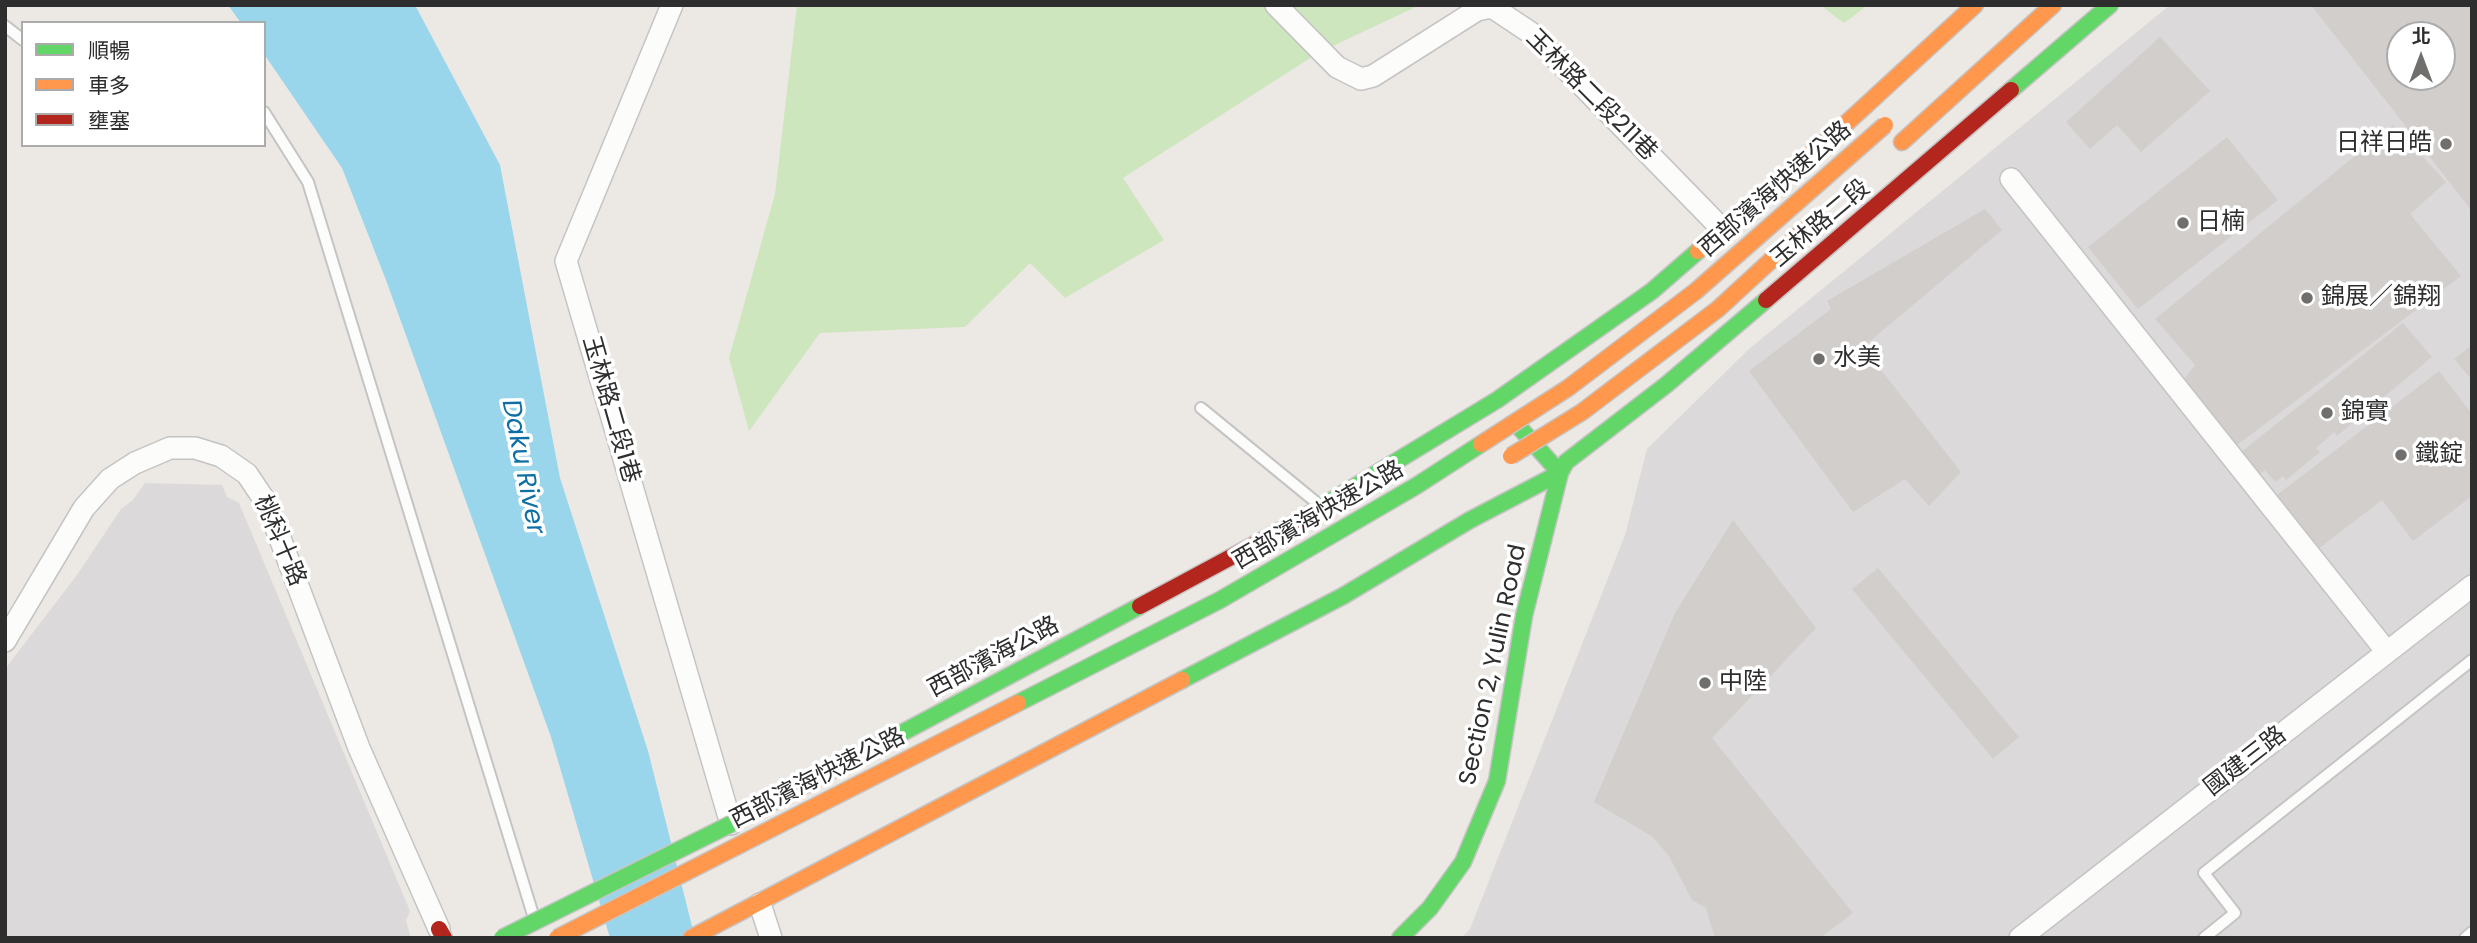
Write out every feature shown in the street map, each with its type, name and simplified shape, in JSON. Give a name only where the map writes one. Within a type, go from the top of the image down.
[{"type":"main road","points":[[691,938],[1343,596],[1470,520],[1560,473],[1497,400],[1652,291],[1839,130],[1975,5]]},
{"type":"main road","points":[[1896,146],[2053,5]]},
{"type":"main road","name":"玉林路二段","points":[[1560,473],[1566,462],[1676,376],[2110,5]]},
{"type":"main road","name":"西部濱海快速公路","points":[[557,938],[1220,600],[1416,486],[1568,388],[1696,291],[1890,120]]},
{"type":"main road","name":"西部濱海快速公路","points":[[1502,454],[1582,412],[1718,309],[1820,216]]},
{"type":"main road","name":"西部濱海公路","points":[[502,938],[731,824],[1322,507],[1355,499],[1497,400]]},
{"type":"main road","name":"Section 2, Yulin Road","points":[[1400,938],[1430,908],[1463,862],[1497,781],[1524,616],[1560,473]]},
{"type":"street","name":"玉林路二段1巷","points":[[672,5],[566,261],[731,824]]},
{"type":"street","name":"玉林路二段211巷","points":[[1276,5],[1337,67],[1361,79],[1373,76],[1477,10],[1492,7],[1531,33],[1723,230]]},
{"type":"street","points":[[2011,179],[2387,652]]},
{"type":"street","name":"桃科十路","points":[[5,641],[84,508],[110,479],[135,463],[170,448],[195,448],[221,456],[247,474],[267,504],[359,748],[437,935]]},
{"type":"street","name":"國建三路","points":[[2020,938],[2472,586]]},
{"type":"street","points":[[760,904],[771,938]]},
{"type":"lane","points":[[5,26],[21,38]]},
{"type":"lane","points":[[266,115],[309,182],[540,938]]},
{"type":"lane","points":[[1201,408],[1322,507]]},
{"type":"lane","points":[[1502,454],[1525,435]]},
{"type":"lane","points":[[1383,520],[1481,459]]},
{"type":"lane","points":[[1355,499],[1372,527]]},
{"type":"lane","points":[[2204,938],[2235,914],[2204,873],[2472,660]]},
{"type":"lane","points":[[2465,938],[2472,932]]},
{"type":"shaded area","points":[[2170,5],[2472,5],[2472,938],[1461,938],[1470,929],[1625,535],[1647,449],[1749,349]]},
{"type":"shaded area","points":[[145,483],[222,485],[227,497],[239,503],[410,911],[406,921],[411,938],[5,938],[5,669],[77,575],[121,509],[133,500]]},
{"type":"green space","points":[[797,5],[1420,5],[1318,53],[1123,178],[1164,240],[1065,298],[1030,263],[965,327],[820,333],[749,431],[729,358],[775,194]]},
{"type":"green space","points":[[1820,5],[1868,5],[1844,23]]},
{"type":"water","name":"Daku River","points":[[228,5],[415,5],[500,165],[560,478],[648,751],[695,938],[610,938],[551,737],[386,280],[342,168],[266,57],[266,21],[240,21]]},
{"type":"building","name":"日祥日皓","points":[[2311,5],[2472,5],[2472,211]]},
{"type":"building","points":[[2160,37],[2210,91],[2141,152],[2117,125],[2090,149],[2066,122]]},
{"type":"building","name":"錦展／錦翔","points":[[2393,125],[2446,182],[2410,214],[2461,276],[2233,448],[2181,383],[2195,365],[2155,319]]},
{"type":"building","name":"日楠","points":[[2227,137],[2278,200],[2138,309],[2088,247]]},
{"type":"building","name":"水美","points":[[1985,209],[2002,230],[1863,347],[1961,472],[1929,506],[1905,479],[1853,512],[1749,371],[1831,309],[1827,301]]},
{"type":"building","name":"錦實","points":[[2403,323],[2432,357],[2337,436],[2334,432],[2316,448],[2320,452],[2286,480],[2283,476],[2275,482],[2265,470],[2255,478],[2236,456]]},
{"type":"building","points":[[2472,345],[2472,380],[2454,359]]},
{"type":"building","name":"鐵錠","points":[[2439,371],[2472,414],[2472,496],[2413,541],[2382,500],[2318,549],[2277,495]]},
{"type":"building","name":"中陸","points":[[1733,520],[1816,628],[1712,738],[1853,913],[1820,938],[1715,938],[1706,908],[1692,900],[1669,856],[1653,837],[1594,802],[1675,613]]},
{"type":"building","points":[[1878,568],[2019,737],[1993,759],[1852,589]]},
{"type":"traffic: fast","points":[[2011,90],[2110,5]]},
{"type":"traffic: fast","points":[[1298,521],[1497,400],[1652,291],[1698,251]]},
{"type":"traffic: fast","points":[[1182,680],[1343,596],[1470,520],[1560,473],[1566,462],[1666,385],[1766,300]]},
{"type":"traffic: fast","points":[[1400,938],[1430,908],[1463,862],[1497,781],[1524,616],[1560,473],[1519,427]]},
{"type":"traffic: fast","points":[[1018,703],[1220,600],[1416,486],[1481,444]]},
{"type":"traffic: fast","points":[[502,938],[731,824],[1140,606]]},
{"type":"traffic: slow","points":[[1698,251],[1839,130],[1975,5]]},
{"type":"traffic: slow","points":[[1902,142],[2053,5]]},
{"type":"traffic: slow","points":[[1481,444],[1568,388],[1696,291],[1885,125]]},
{"type":"traffic: slow","points":[[1511,456],[1582,412],[1718,309],[1804,230]]},
{"type":"traffic: slow","points":[[691,938],[1182,680]]},
{"type":"traffic: slow","points":[[557,938],[1018,703]]},
{"type":"traffic: jam","points":[[1766,300],[2011,90]]},
{"type":"traffic: jam","points":[[1140,606],[1298,521]]},
{"type":"traffic: jam","points":[[439,929],[444,938]]},
{"type":"place","name":"日祥日皓","points":[[2446,144]]},
{"type":"place","name":"日楠","points":[[2183,223]]},
{"type":"place","name":"錦展／錦翔","points":[[2307,298]]},
{"type":"place","name":"水美","points":[[1819,359]]},
{"type":"place","name":"錦實","points":[[2327,413]]},
{"type":"place","name":"鐵錠","points":[[2401,455]]},
{"type":"place","name":"中陸","points":[[1705,683]]}]
